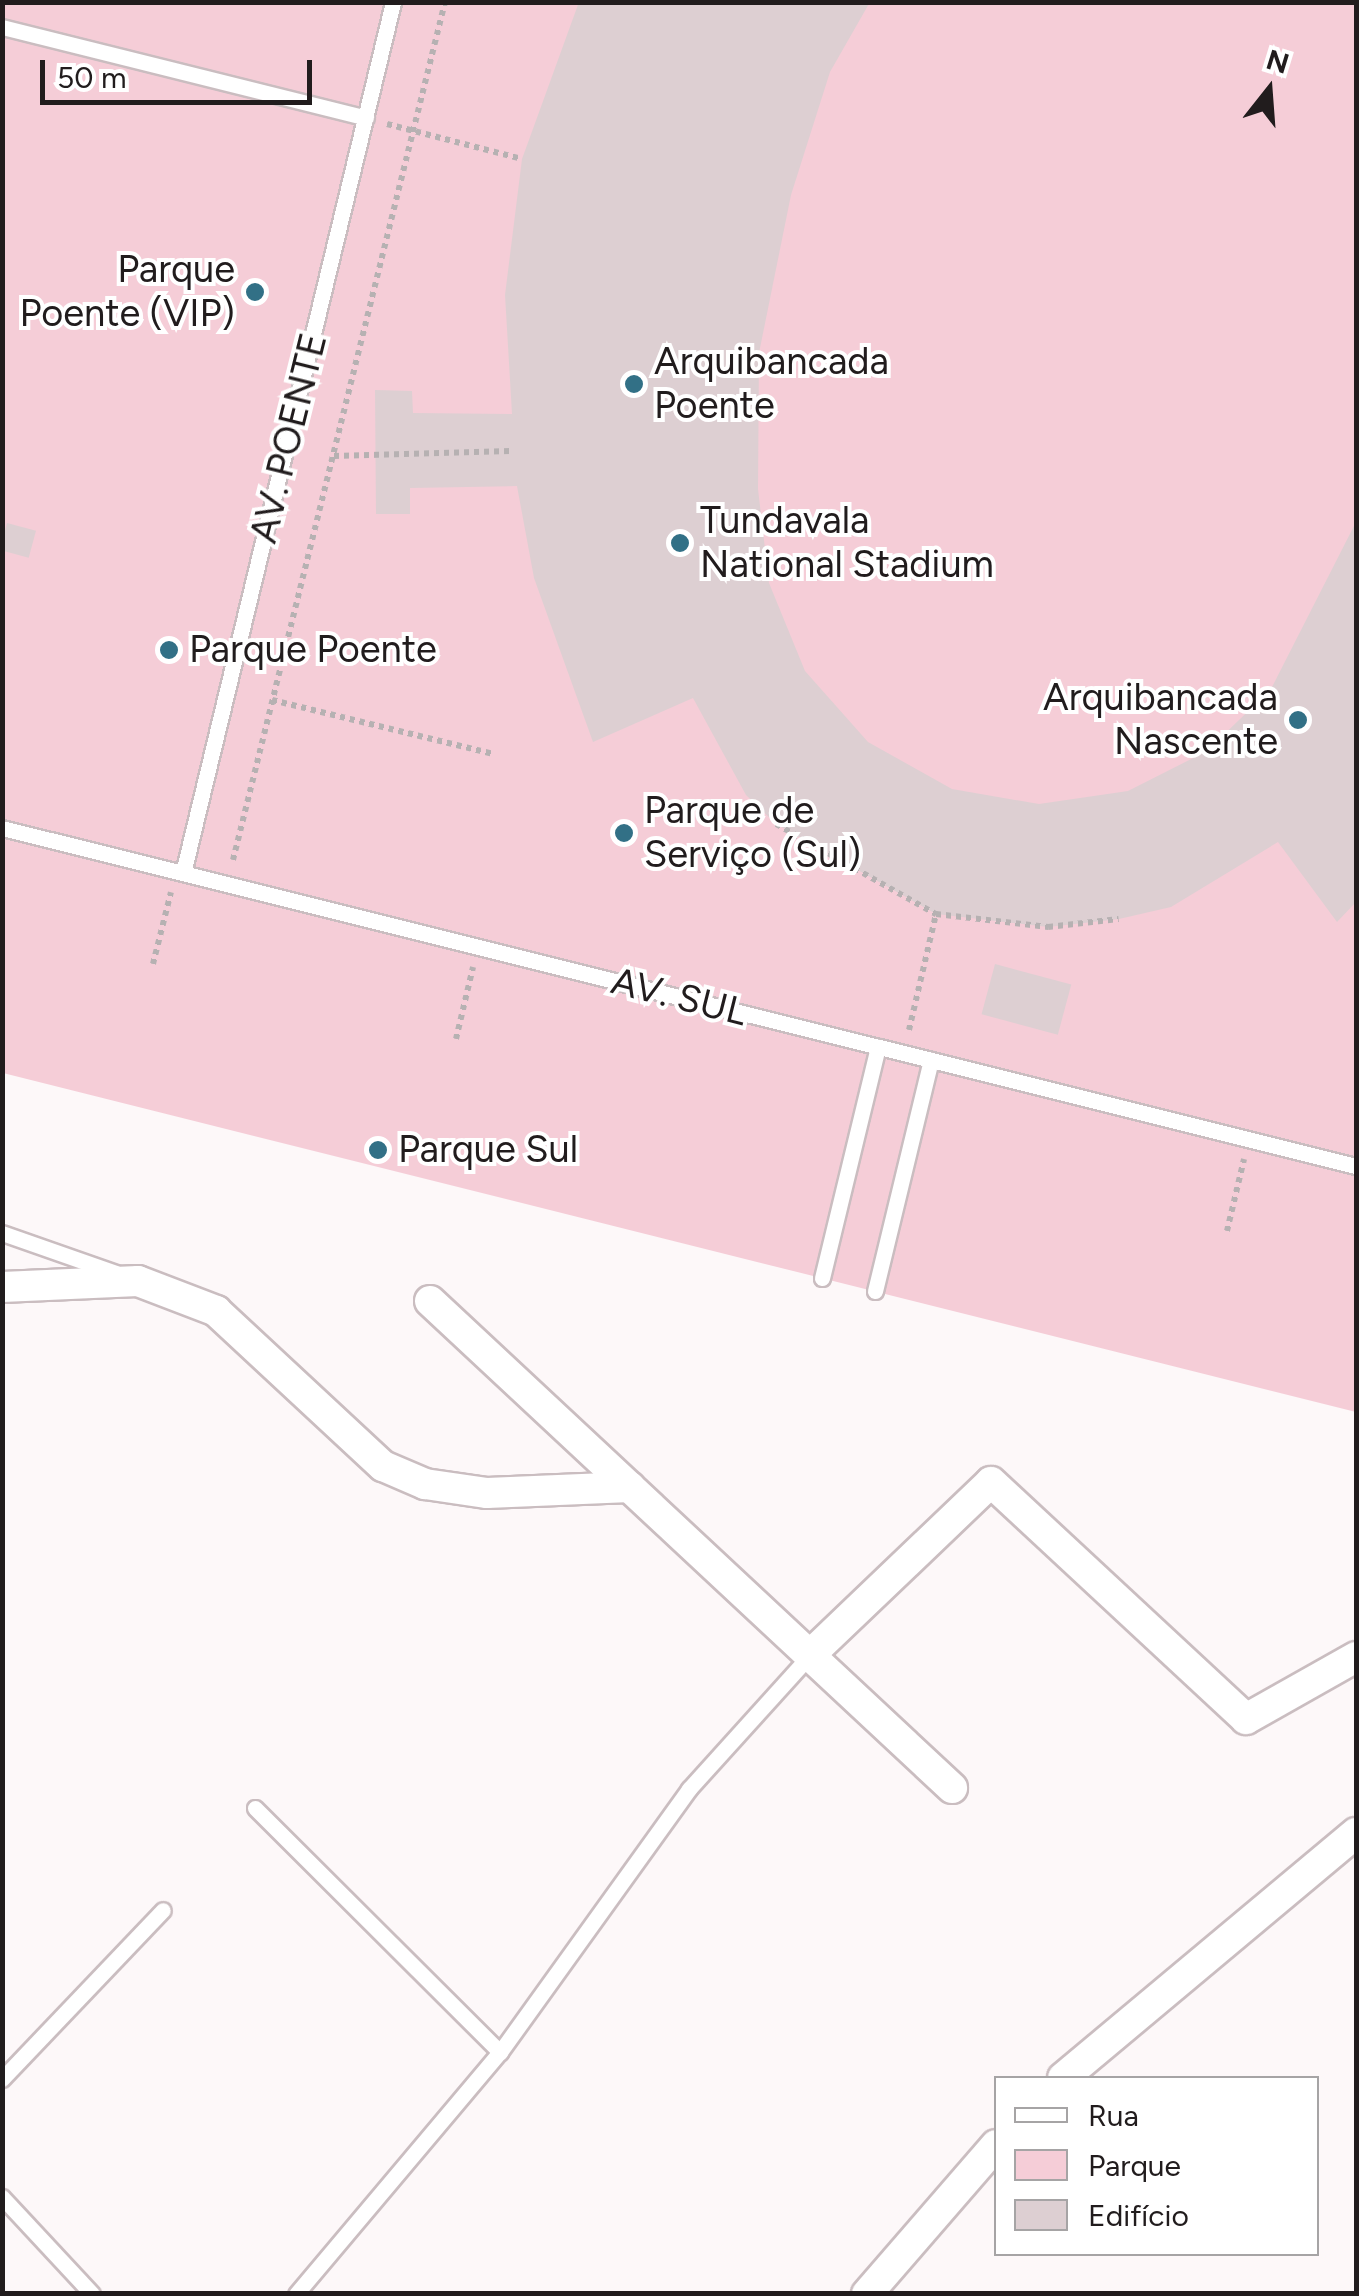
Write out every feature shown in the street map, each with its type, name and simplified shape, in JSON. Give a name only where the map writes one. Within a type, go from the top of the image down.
[{"type":"street","points":[[2,1287],[138,1281],[216,1311],[383,1466],[488,1493],[630,1487]]},
{"type":"street","points":[[430,1300],[952,1788]]},
{"type":"street","points":[[810,1655],[992,1482],[1246,1720],[1356,1657]]},
{"type":"street","points":[[1065,2076],[1356,1833]]},
{"type":"street","points":[[867,2294],[994,2148]]},
{"type":"lane","name":"AV. POENTE","points":[[180,872],[393,2]]},
{"type":"lane","points":[[2,27],[366,118]]},
{"type":"lane","name":"AV. SUL","points":[[2,828],[1356,1166]]},
{"type":"lane","points":[[822,1278],[878,1047]]},
{"type":"lane","points":[[874,1291],[931,1060]]},
{"type":"lane","points":[[2,1233],[138,1281]]},
{"type":"lane","points":[[296,2294],[500,2052],[689,1789],[810,1655]]},
{"type":"lane","points":[[254,1808],[500,2052]]},
{"type":"lane","points":[[2,2079],[163,1910]]},
{"type":"lane","points":[[2,2197],[92,2294]]},
{"type":"path","points":[[227,884],[445,2]]},
{"type":"path","points":[[366,118],[522,159]]},
{"type":"path","points":[[333,456],[512,451]]},
{"type":"path","points":[[272,700],[493,754]]},
{"type":"path","points":[[776,824],[936,914],[1048,928],[1119,919]]},
{"type":"path","points":[[153,964],[180,872]]},
{"type":"path","points":[[903,1053],[936,914]]},
{"type":"path","points":[[456,1039],[478,946]]},
{"type":"path","points":[[1227,1231],[1249,1140]]},
{"type":"green space","name":"Tundavala National Stadium","points":[[3,3],[1356,3],[1356,1412],[3,1073]]},
{"type":"building","name":"Arquibancada Poente","points":[[579,2],[870,2],[830,72],[791,195],[759,353],[758,489],[769,583],[805,671],[868,742],[952,789],[1039,804],[1128,791],[1207,751],[1271,689],[1356,522],[1356,902],[1337,922],[1278,842],[1171,907],[1119,919],[1048,927],[936,914],[776,824],[746,795],[693,698],[593,742],[534,578],[517,486],[410,488],[410,514],[376,514],[375,390],[412,391],[413,413],[512,414],[505,295],[522,159]]},
{"type":"building","points":[[7,523],[36,531],[29,558],[2,551]]},
{"type":"building","points":[[995,964],[1071,984],[1058,1035],[982,1014]]},
{"type":"place","name":"Parque Poente (VIP)","points":[[255,292]]},
{"type":"place","name":"Arquibancada Poente","points":[[634,384]]},
{"type":"place","name":"Tundavala National Stadium","points":[[680,543]]},
{"type":"place","name":"Parque Poente","points":[[169,650]]},
{"type":"place","name":"Arquibancada Nascente","points":[[1298,720]]},
{"type":"place","name":"Parque de Serviço (Sul)","points":[[624,833]]},
{"type":"place","name":"Parque Sul","points":[[378,1150]]}]
